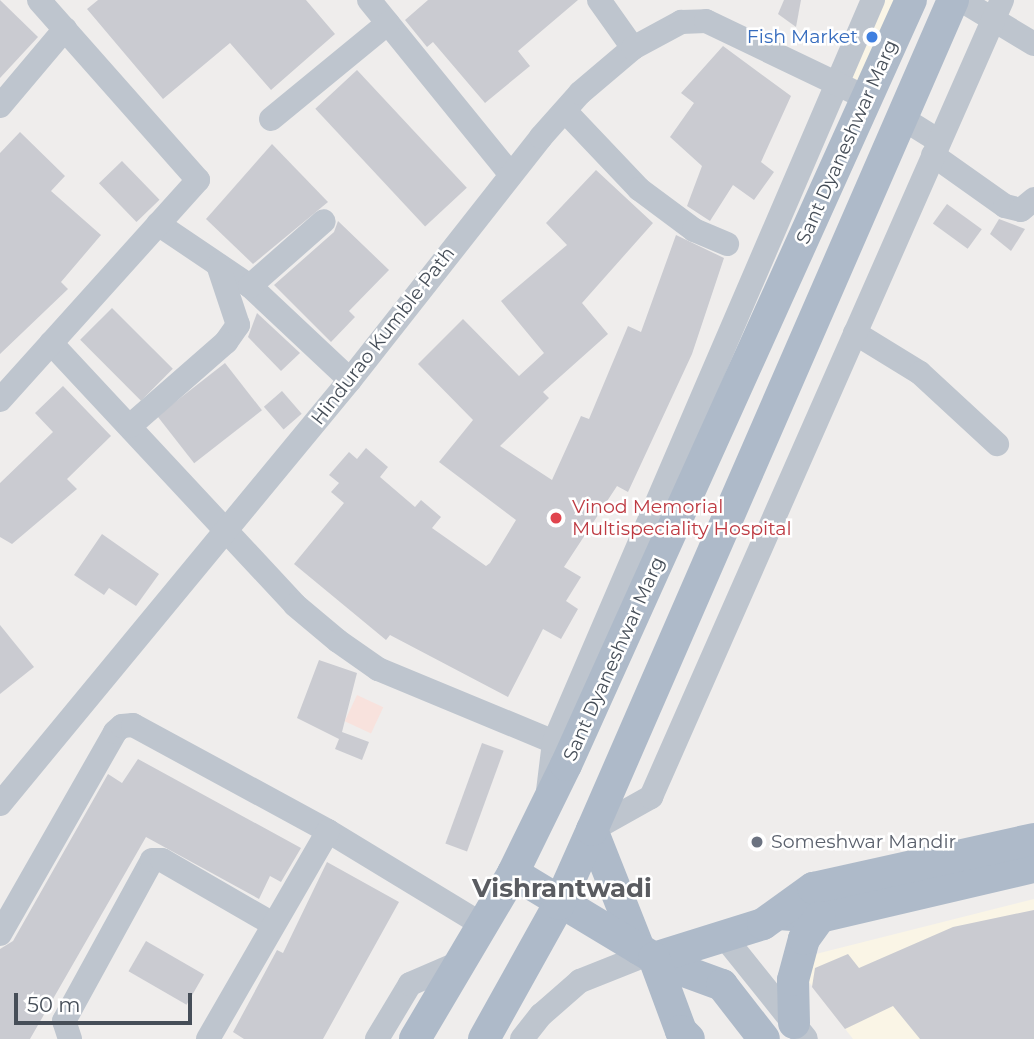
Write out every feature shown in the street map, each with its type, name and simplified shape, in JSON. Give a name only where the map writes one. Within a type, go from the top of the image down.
[{"type":"main road","name":"Sant Dyaneshwar Marg","points":[[415,1039],[484,926],[546,806],[911,0]]},
{"type":"main road","name":"Sant Dyaneshwar Marg","points":[[484,1039],[559,904],[953,0]]},
{"type":"main road","points":[[592,830],[681,1031],[689,1039]]},
{"type":"main road","points":[[647,954],[762,924],[813,888],[1034,839]]},
{"type":"main road","points":[[779,914],[820,917],[1034,867]]},
{"type":"main road","points":[[513,873],[559,904],[647,954],[691,977],[722,985],[764,1039]]},
{"type":"main road","points":[[800,1031],[793,980],[804,939],[820,917]]},
{"type":"street","points":[[0,400],[198,180],[39,0]]},
{"type":"street","points":[[369,0],[511,175]]},
{"type":"street","points":[[599,0],[634,48]]},
{"type":"street","points":[[546,806],[554,742],[835,83],[873,0]]},
{"type":"street","points":[[961,0],[998,9],[1034,44]]},
{"type":"street","points":[[592,830],[652,797],[998,9]]},
{"type":"street","name":"Hindurao Kumble Path","points":[[0,804],[350,380],[511,175],[565,111],[634,48],[681,22],[706,21],[867,98]]},
{"type":"street","points":[[271,119],[388,23]]},
{"type":"street","points":[[0,106],[65,29]]},
{"type":"street","points":[[565,111],[639,189],[694,230],[727,244]]},
{"type":"street","points":[[902,118],[1005,206],[1021,210],[1034,199]]},
{"type":"street","points":[[250,286],[324,221]]},
{"type":"street","points":[[158,224],[250,286],[350,380]]},
{"type":"street","points":[[130,426],[226,342],[238,325],[218,265]]},
{"type":"street","points":[[855,332],[920,373],[997,444]]},
{"type":"street","points":[[51,344],[228,529],[295,606],[378,669],[554,742]]},
{"type":"street","points":[[0,934],[122,726],[133,726],[328,831],[484,926]]},
{"type":"street","points":[[208,1039],[328,831]]},
{"type":"street","points":[[69,1039],[64,1021],[152,860],[162,860],[273,924]]},
{"type":"street","points":[[722,934],[800,1031]]},
{"type":"street","points":[[522,1039],[541,1015],[580,981],[647,954]]},
{"type":"street","points":[[377,1039],[410,984],[459,963]]},
{"type":"shaded area","name":"Fish Market","points":[[880,0],[896,0],[860,82],[846,74]]},
{"type":"shaded area","points":[[357,695],[383,707],[371,734],[345,721]]},
{"type":"shaded area","points":[[1034,899],[1034,1039],[853,1039],[792,960]]},
{"type":"building","points":[[0,0],[38,37],[0,78]]},
{"type":"building","points":[[98,0],[306,0],[335,34],[271,90],[230,43],[163,99],[87,9]]},
{"type":"building","points":[[428,0],[578,0],[518,51],[530,66],[485,103],[433,42],[427,47],[405,20]]},
{"type":"building","points":[[784,0],[801,0],[796,27],[778,14]]},
{"type":"building","points":[[723,46],[791,96],[761,162],[774,172],[754,200],[733,185],[710,221],[687,206],[702,166],[670,137],[694,103],[681,93]]},
{"type":"building","points":[[357,70],[467,188],[425,227],[315,109]]},
{"type":"building","points":[[20,132],[65,176],[51,191],[101,235],[61,282],[68,289],[0,354],[0,153]]},
{"type":"building","points":[[272,144],[328,202],[253,264],[206,219]]},
{"type":"building","points":[[122,161],[160,200],[136,222],[99,183]]},
{"type":"building","points":[[596,170],[653,223],[582,303],[608,334],[543,392],[549,398],[500,446],[552,480],[581,416],[589,419],[628,326],[641,332],[676,235],[724,258],[692,354],[628,492],[617,486],[564,567],[581,577],[566,601],[578,609],[561,639],[543,629],[508,697],[390,635],[386,640],[294,564],[344,503],[331,492],[339,483],[329,475],[349,452],[357,459],[366,448],[388,467],[380,477],[415,507],[421,500],[441,517],[432,528],[486,566],[490,563],[516,520],[439,462],[473,420],[418,364],[463,319],[519,376],[544,353],[501,301],[567,245],[546,223]]},
{"type":"building","points":[[947,204],[982,229],[968,249],[933,223]]},
{"type":"building","points":[[999,219],[1025,229],[1011,251],[990,234]]},
{"type":"building","points":[[338,221],[389,270],[349,311],[355,317],[331,342],[274,285],[334,232]]},
{"type":"building","points":[[112,308],[173,369],[141,401],[80,340]]},
{"type":"building","points":[[257,313],[300,353],[281,371],[248,337]]},
{"type":"building","points":[[225,363],[262,410],[194,463],[157,416]]},
{"type":"building","points":[[63,386],[111,436],[67,479],[77,489],[12,544],[0,537],[0,483],[53,432],[35,413]]},
{"type":"building","points":[[282,391],[302,414],[284,429],[264,407]]},
{"type":"building","points":[[102,534],[159,574],[136,606],[109,588],[104,595],[74,575]]},
{"type":"building","points":[[0,625],[34,667],[0,694]]},
{"type":"building","points":[[319,660],[357,673],[342,732],[369,742],[362,760],[335,749],[339,739],[297,718]]},
{"type":"building","points":[[482,743],[504,751],[467,851],[445,844]]},
{"type":"building","points":[[138,759],[301,848],[281,882],[270,876],[259,899],[146,837],[30,1039],[0,1039],[0,949],[13,941],[108,774],[122,783]]},
{"type":"building","points":[[327,862],[399,902],[323,1039],[244,1039],[233,1032],[277,950],[283,953]]},
{"type":"building","points":[[1034,910],[1034,1039],[920,1039],[893,1006],[845,1029],[812,987],[815,968],[848,954],[859,968],[953,927]]},
{"type":"building","points":[[146,941],[204,974],[187,1005],[128,971]]},
{"type":"place","name":"Fish Market","points":[[872,37]]},
{"type":"place","name":"Vinod Memorial Multispeciality Hospital","points":[[556,518]]},
{"type":"place","name":"Someshwar Mandir","points":[[757,842]]},
{"type":"district","name":"Vishrantwadi","points":[[562,889]]}]
